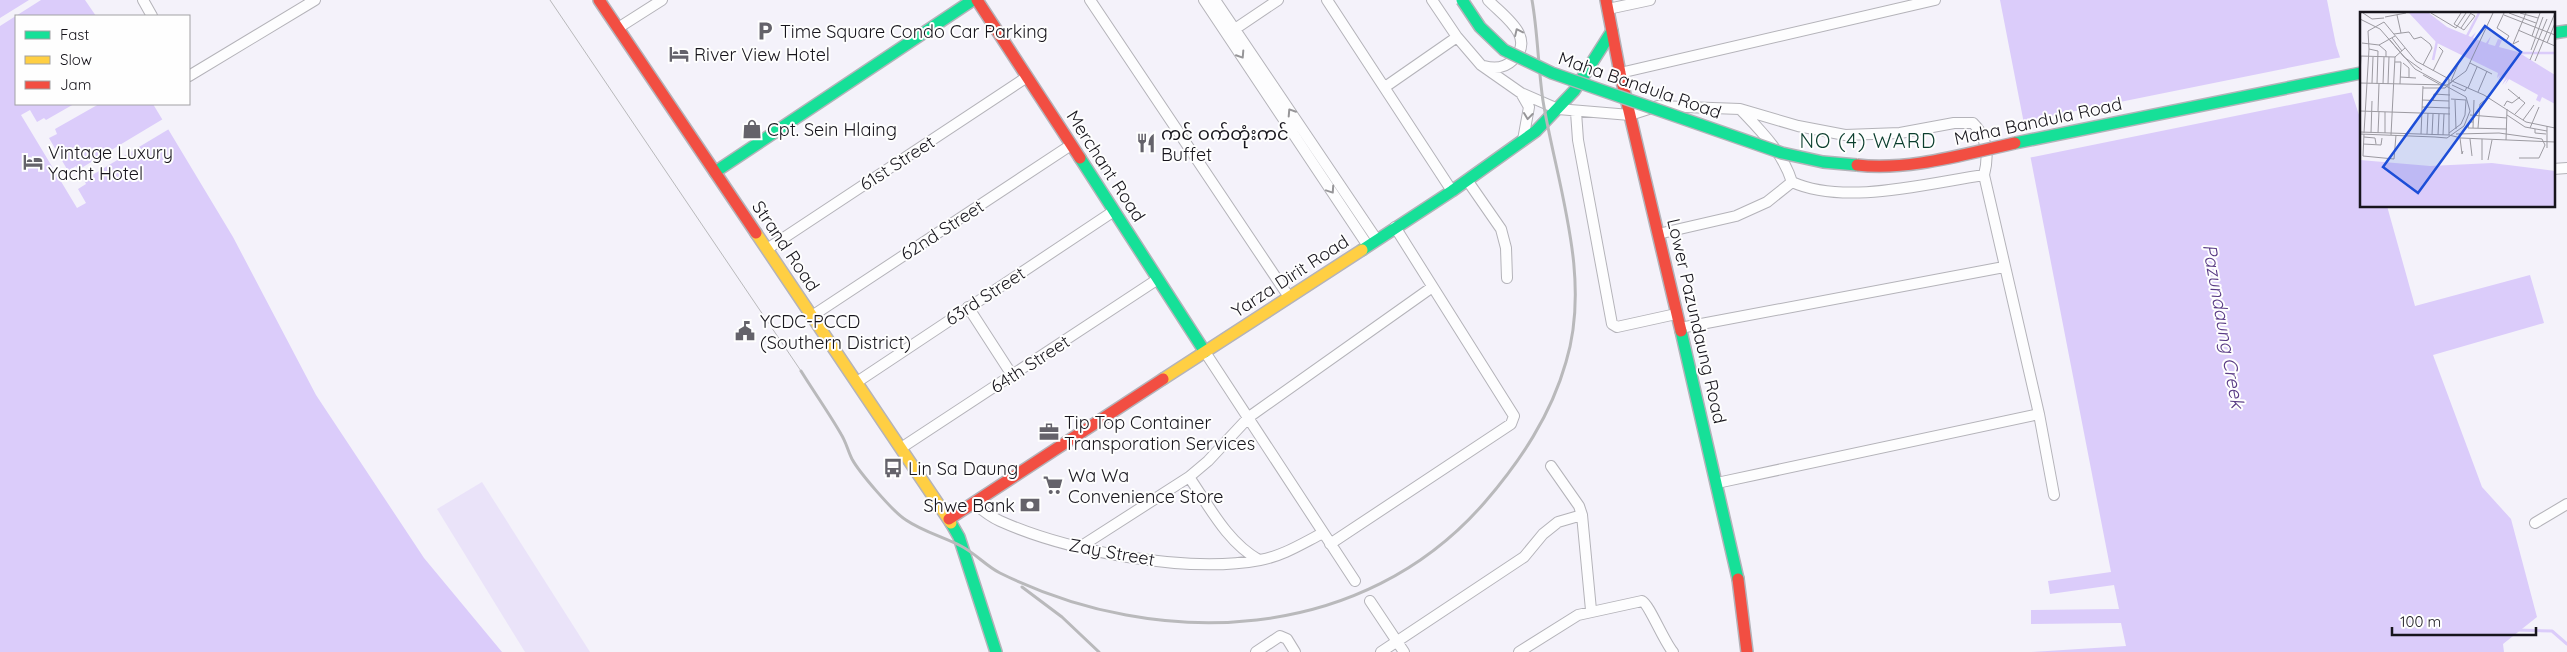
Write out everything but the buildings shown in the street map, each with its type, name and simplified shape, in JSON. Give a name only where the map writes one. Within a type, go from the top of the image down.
[{"type":"main road","name":"Strand Road","points":[[599,0],[621,25],[968,541],[1000,652]]},
{"type":"main road","name":"Strand Road","points":[[609,0],[621,25]]},
{"type":"main road","points":[[718,169],[974,0]]},
{"type":"main road","name":"Merchant Road","points":[[977,0],[1205,352]]},
{"type":"main road","name":"Maha Bandula Road","points":[[1462,0],[1480,27],[1504,50],[1552,74],[1782,153],[1823,162],[1872,167],[1924,162],[2360,73]]},
{"type":"main road","name":"Lower Pazundaung Road","points":[[1607,4],[1620,73],[1736,563],[1746,652]]},
{"type":"main road","name":"Yarza Dirit Road","points":[[952,517],[1452,191],[1523,140],[1558,109],[1604,47],[1612,31]]},
{"type":"main road","points":[[2554,34],[2567,31]]},
{"type":"main road","name":"Strand Road","points":[[952,517],[996,652]]},
{"type":"street","points":[[142,0],[151,15]]},
{"type":"street","points":[[190,75],[315,0]]},
{"type":"street","points":[[621,25],[662,0]]},
{"type":"street","points":[[1090,0],[1289,297]]},
{"type":"street","points":[[1204,0],[1230,31],[1373,243]]},
{"type":"street","points":[[1215,0],[1230,31]]},
{"type":"street","points":[[1230,31],[1278,0]]},
{"type":"street","points":[[1327,0],[1452,191]]},
{"type":"street","points":[[1432,0],[1457,37],[1481,65],[1521,93],[1558,109],[1630,115],[1658,106],[1740,109],[1798,126],[1845,135],[1900,133],[1954,123],[1973,123],[1983,133],[1986,143],[1987,163],[1984,175],[2039,414],[2054,495]]},
{"type":"street","points":[[1481,65],[1501,67],[1510,63],[1520,50],[1522,38],[1515,25],[1488,0]]},
{"type":"street","points":[[1607,4],[1650,0]]},
{"type":"street","points":[[1620,73],[1935,0]]},
{"type":"street","points":[[1385,87],[1457,37]]},
{"type":"street","name":"61st Street","points":[[770,247],[1027,77]]},
{"type":"street","points":[[1521,93],[1529,107],[1523,140]]},
{"type":"street","points":[[1740,109],[1768,138],[1787,165],[1792,182],[1807,189],[1872,191],[1984,175]]},
{"type":"street","points":[[1576,112],[1578,140],[1612,324],[1617,327],[1676,314]]},
{"type":"street","name":"62nd Street","points":[[815,313],[1072,145]]},
{"type":"street","points":[[2554,169],[2567,168]]},
{"type":"street","points":[[1467,180],[1500,229],[1506,248],[1507,278]]},
{"type":"street","points":[[1658,234],[1736,216],[1767,202],[1792,182]]},
{"type":"street","name":"63rd Street","points":[[860,380],[1114,211]]},
{"type":"street","points":[[1330,544],[1511,424],[1514,416],[1431,288],[1395,227]]},
{"type":"street","points":[[1680,328],[2004,267]]},
{"type":"street","name":"64th Street","points":[[905,446],[1158,279]]},
{"type":"street","points":[[1080,547],[1189,477],[1208,461],[1249,417],[1431,288]]},
{"type":"street","points":[[968,307],[1012,375]]},
{"type":"street","points":[[1205,352],[1354,581]]},
{"type":"street","points":[[1717,483],[2039,414]]},
{"type":"street","points":[[1551,466],[1579,506],[1582,515],[1592,610]]},
{"type":"street","points":[[1189,477],[1228,534],[1244,552],[1259,560]]},
{"type":"street","name":"Zay Street","points":[[974,504],[998,521],[1055,542],[1186,563],[1259,560],[1278,556],[1323,533]]},
{"type":"street","points":[[2535,523],[2567,504]]},
{"type":"street","points":[[1380,652],[1524,558],[1543,534],[1558,522],[1582,515]]},
{"type":"street","points":[[1370,601],[1404,652]]},
{"type":"street","points":[[1519,652],[1578,614],[1642,601],[1646,603],[1657,627],[1673,652]]},
{"type":"street","points":[[1256,652],[1280,636],[1287,639],[1294,652]]},
{"type":"shaded area","points":[[482,482],[590,652],[525,652],[437,509]]},
{"type":"water","points":[[0,0],[85,0],[95,15],[15,15],[15,105],[154,105],[233,237],[316,395],[424,558],[502,652],[0,652]]},
{"type":"water","name":"Pazundaung Creek","points":[[2000,0],[2327,0],[2336,45],[2360,118],[2360,208],[2388,208],[2415,306],[2530,275],[2544,323],[2433,355],[2482,487],[2511,519],[2537,617],[2503,644],[2504,652],[2032,652],[2126,646],[2121,623],[2031,624],[2031,610],[2119,609],[2114,585],[2050,594],[2048,581],[2111,572]]},
{"type":"pier","points":[[29,0],[41,0],[0,26],[0,18]]},
{"type":"pier","points":[[2342,57],[2354,92],[2028,158],[2021,122]]},
{"type":"pier","points":[[72,105],[97,105],[55,129],[57,134],[49,138],[68,171],[76,166],[78,170],[163,119],[169,129],[84,180],[86,184],[78,189],[86,203],[77,208],[21,115],[30,110],[37,122],[44,118],[46,120]]},
{"type":"waterway","points":[[2517,630],[2552,631],[2567,644]]},
{"type":"tram line","points":[[550,0],[801,371]]},
{"type":"railway","points":[[801,371],[832,418],[856,465],[900,516],[966,549],[1000,573],[1062,598],[1126,615],[1192,622],[1257,620],[1320,607],[1380,584],[1436,549],[1485,502],[1511,470],[1543,419],[1560,382],[1566,362],[1573,330],[1574,264],[1570,231],[1543,101],[1532,0]]},
{"type":"railway","points":[[1022,587],[1062,617],[1099,652]]},
{"type":"traffic: fast","points":[[715,172],[973,0]]},
{"type":"traffic: fast","points":[[1462,0],[1480,27],[1504,50],[1552,73],[1782,153],[1823,162],[1857,165]]},
{"type":"traffic: fast","points":[[1362,250],[1452,191],[1536,131],[1574,91],[1612,31]]},
{"type":"traffic: fast","points":[[2554,33],[2567,31]]},
{"type":"traffic: fast","points":[[2015,143],[2360,73]]},
{"type":"traffic: fast","points":[[1080,158],[1205,352]]},
{"type":"traffic: fast","points":[[1681,331],[1738,579]]},
{"type":"traffic: fast","points":[[951,523],[959,537],[996,652]]},
{"type":"traffic: slow","points":[[756,233],[951,523]]},
{"type":"traffic: slow","points":[[1163,379],[1362,250]]},
{"type":"traffic: jam","points":[[599,0],[756,233]]},
{"type":"traffic: jam","points":[[977,0],[1080,158]]},
{"type":"traffic: jam","points":[[1606,0],[1620,73],[1681,331]]},
{"type":"traffic: jam","points":[[1857,165],[1896,166],[1916,164],[2015,143]]},
{"type":"traffic: jam","points":[[949,519],[1163,379]]},
{"type":"traffic: jam","points":[[1738,579],[1747,652]]},
{"type":"place","name":"Time Square Condo Car Parking","points":[[765,31]]},
{"type":"place","name":"River View Hotel","points":[[679,54]]},
{"type":"place","name":"Cpt. Sein Hlaing","points":[[752,129]]},
{"type":"place","name":"ကင် ဝက်တုံးကင် Buffet","points":[[1146,143]]},
{"type":"place","name":"Vintage Luxury Yacht Hotel","points":[[33,162]]},
{"type":"place","name":"YCDC-PCCD (Southern District)","points":[[745,331]]},
{"type":"place","name":"Tip Top Container Transporation Services","points":[[1049,432]]},
{"type":"place","name":"Lin Sa Daung","points":[[893,468]]},
{"type":"place","name":"Wa Wa Convenience Store","points":[[1053,485]]},
{"type":"place","name":"Shwe Bank","points":[[1030,505]]},
{"type":"district","name":"NO (4) WARD","points":[[1868,140]]}]
